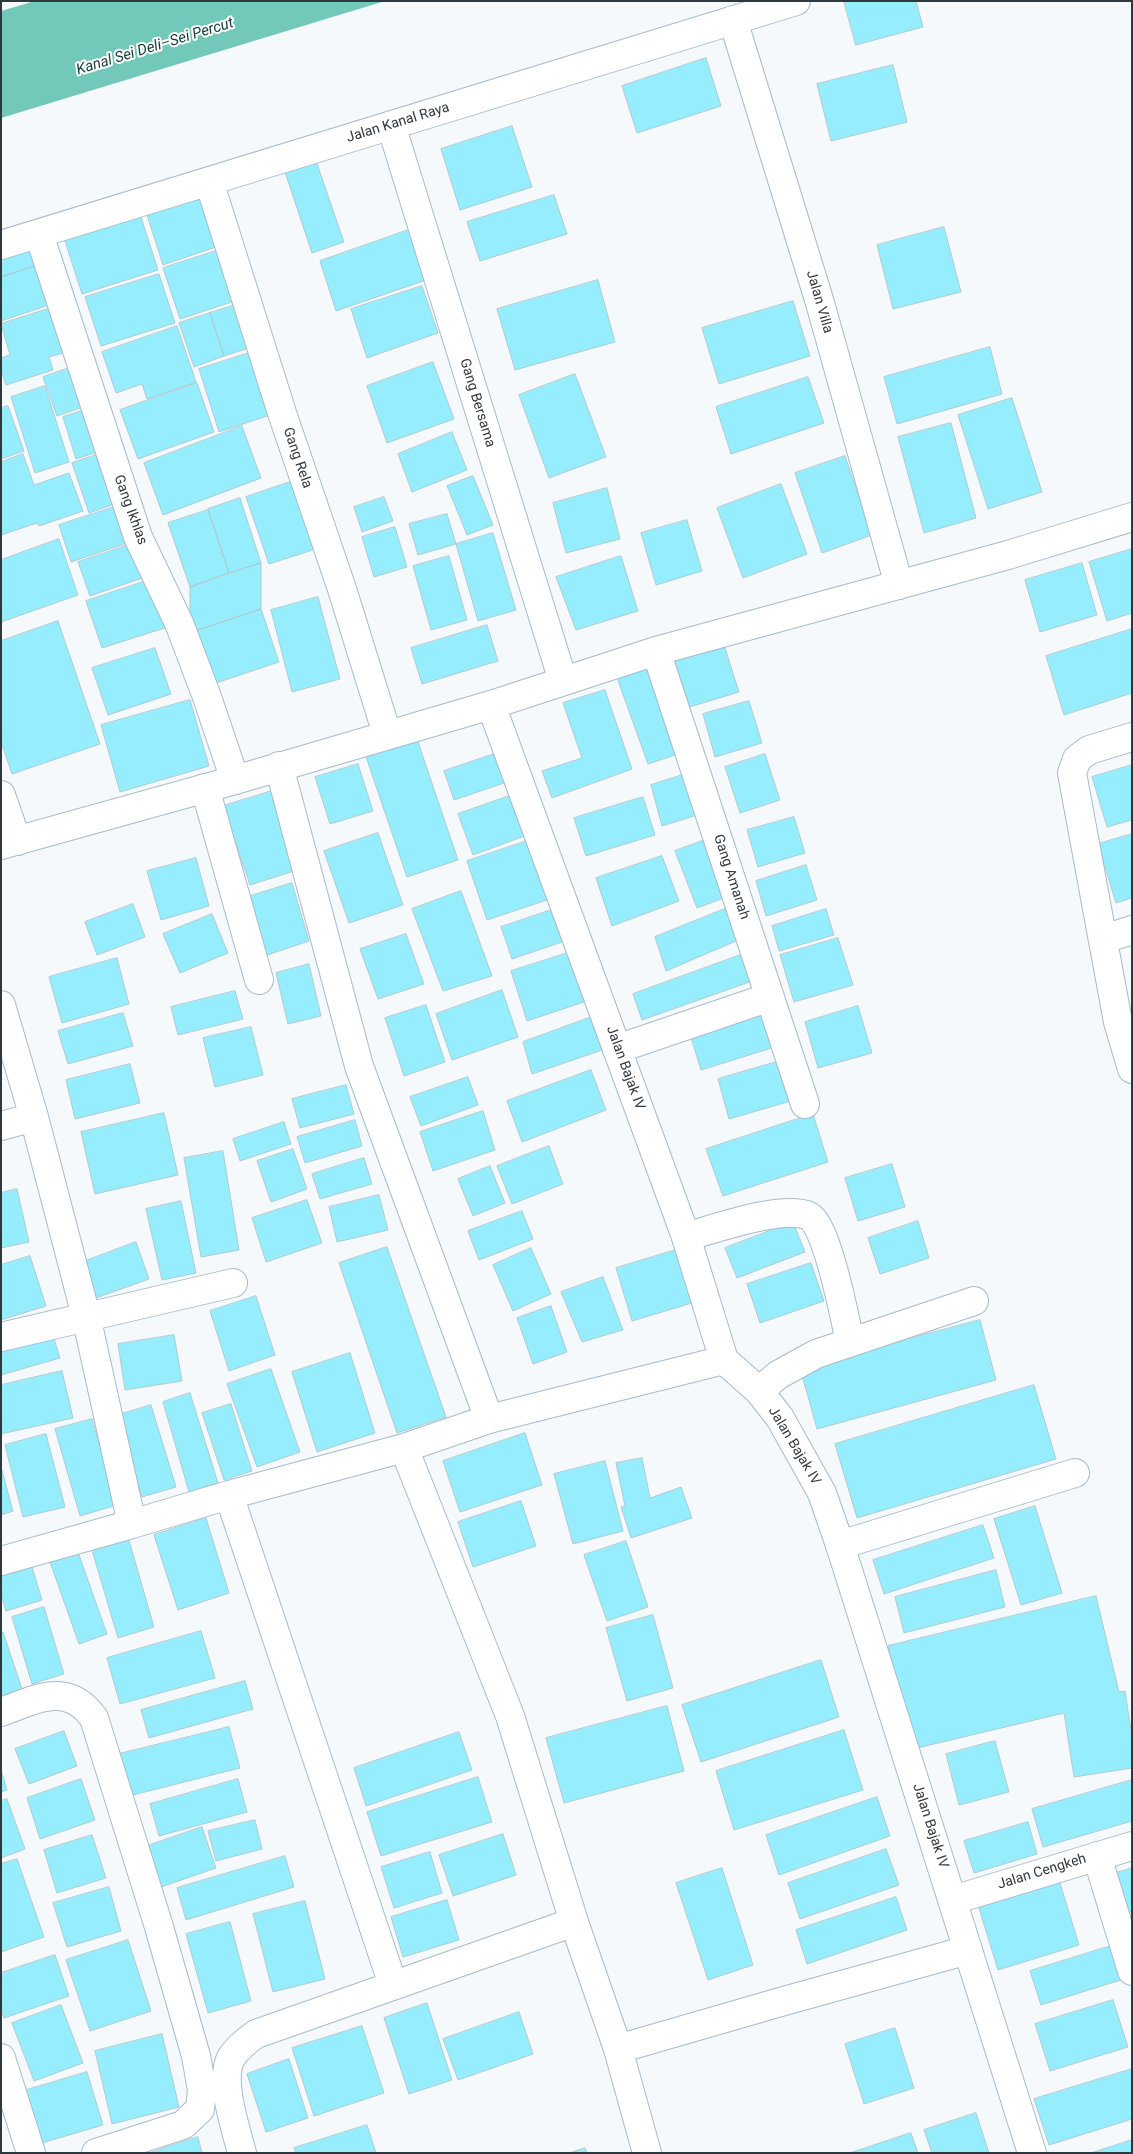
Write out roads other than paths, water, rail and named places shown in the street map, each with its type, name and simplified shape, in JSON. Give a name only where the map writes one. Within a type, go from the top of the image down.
[{"type":"street","name":"Jalan Kanal Raya","points":[[1,245],[796,1]]},
{"type":"street","name":"Jalan Villa","points":[[733,20],[820,303],[899,585]]},
{"type":"street","name":"Gang Bersama","points":[[392,125],[562,681]]},
{"type":"street","name":"Gang Rela","points":[[209,181],[282,413],[342,589],[387,734]]},
{"type":"street","name":"Gang Ikhlas","points":[[39,234],[138,537],[178,623],[207,697],[234,780]]},
{"type":"street","points":[[1,796],[9,843],[491,705],[656,651],[899,585],[1132,517]]},
{"type":"street","name":"Gang Amanah","points":[[656,651],[805,1104]]},
{"type":"street","name":"Jalan Bajak IV","points":[[491,705],[686,1237],[724,1360],[759,1391],[780,1418],[822,1493],[1032,2153]]},
{"type":"street","points":[[1132,737],[1089,750],[1077,760],[1072,773],[1118,1022],[1132,1069]]},
{"type":"street","points":[[279,766],[359,1066],[490,1419]]},
{"type":"street","points":[[205,788],[259,980]]},
{"type":"street","points":[[1104,938],[1132,930]]},
{"type":"street","points":[[617,1049],[770,997]]},
{"type":"street","points":[[1,1005],[34,1117],[86,1316],[132,1524]]},
{"type":"street","points":[[1,1126],[34,1117]]},
{"type":"street","points":[[686,1237],[721,1226],[783,1212],[810,1217],[818,1225],[825,1244],[850,1342]]},
{"type":"street","points":[[1,1336],[233,1283]]},
{"type":"street","points":[[759,1391],[797,1363],[850,1342],[974,1301]]},
{"type":"street","points":[[1,1561],[229,1495],[404,1448],[490,1419],[724,1360]]},
{"type":"street","points":[[404,1448],[510,1716],[574,1922],[618,2049],[647,2153]]},
{"type":"street","points":[[840,1545],[1076,1473]]},
{"type":"street","points":[[229,1495],[393,1984]]},
{"type":"street","points":[[1,1712],[43,1698],[61,1695],[72,1698],[86,1707],[94,1718],[160,1927],[196,2056],[202,2090],[202,2102],[197,2113],[191,2119],[183,2125],[96,2153]]},
{"type":"street","name":"Jalan Cengkeh","points":[[953,1900],[1132,1846]]},
{"type":"street","points":[[1097,1856],[1132,1971]]},
{"type":"street","points":[[242,2153],[233,2118],[227,2085],[227,2071],[230,2059],[240,2046],[256,2034],[393,1984],[574,1922]]},
{"type":"street","points":[[618,2049],[968,1950]]},
{"type":"street","points":[[1,2058],[31,2153]]},
{"type":"water","name":"Kanal Sei Deli–Sei Percut","points":[[35,1],[385,1],[1,118],[1,11]]}]
